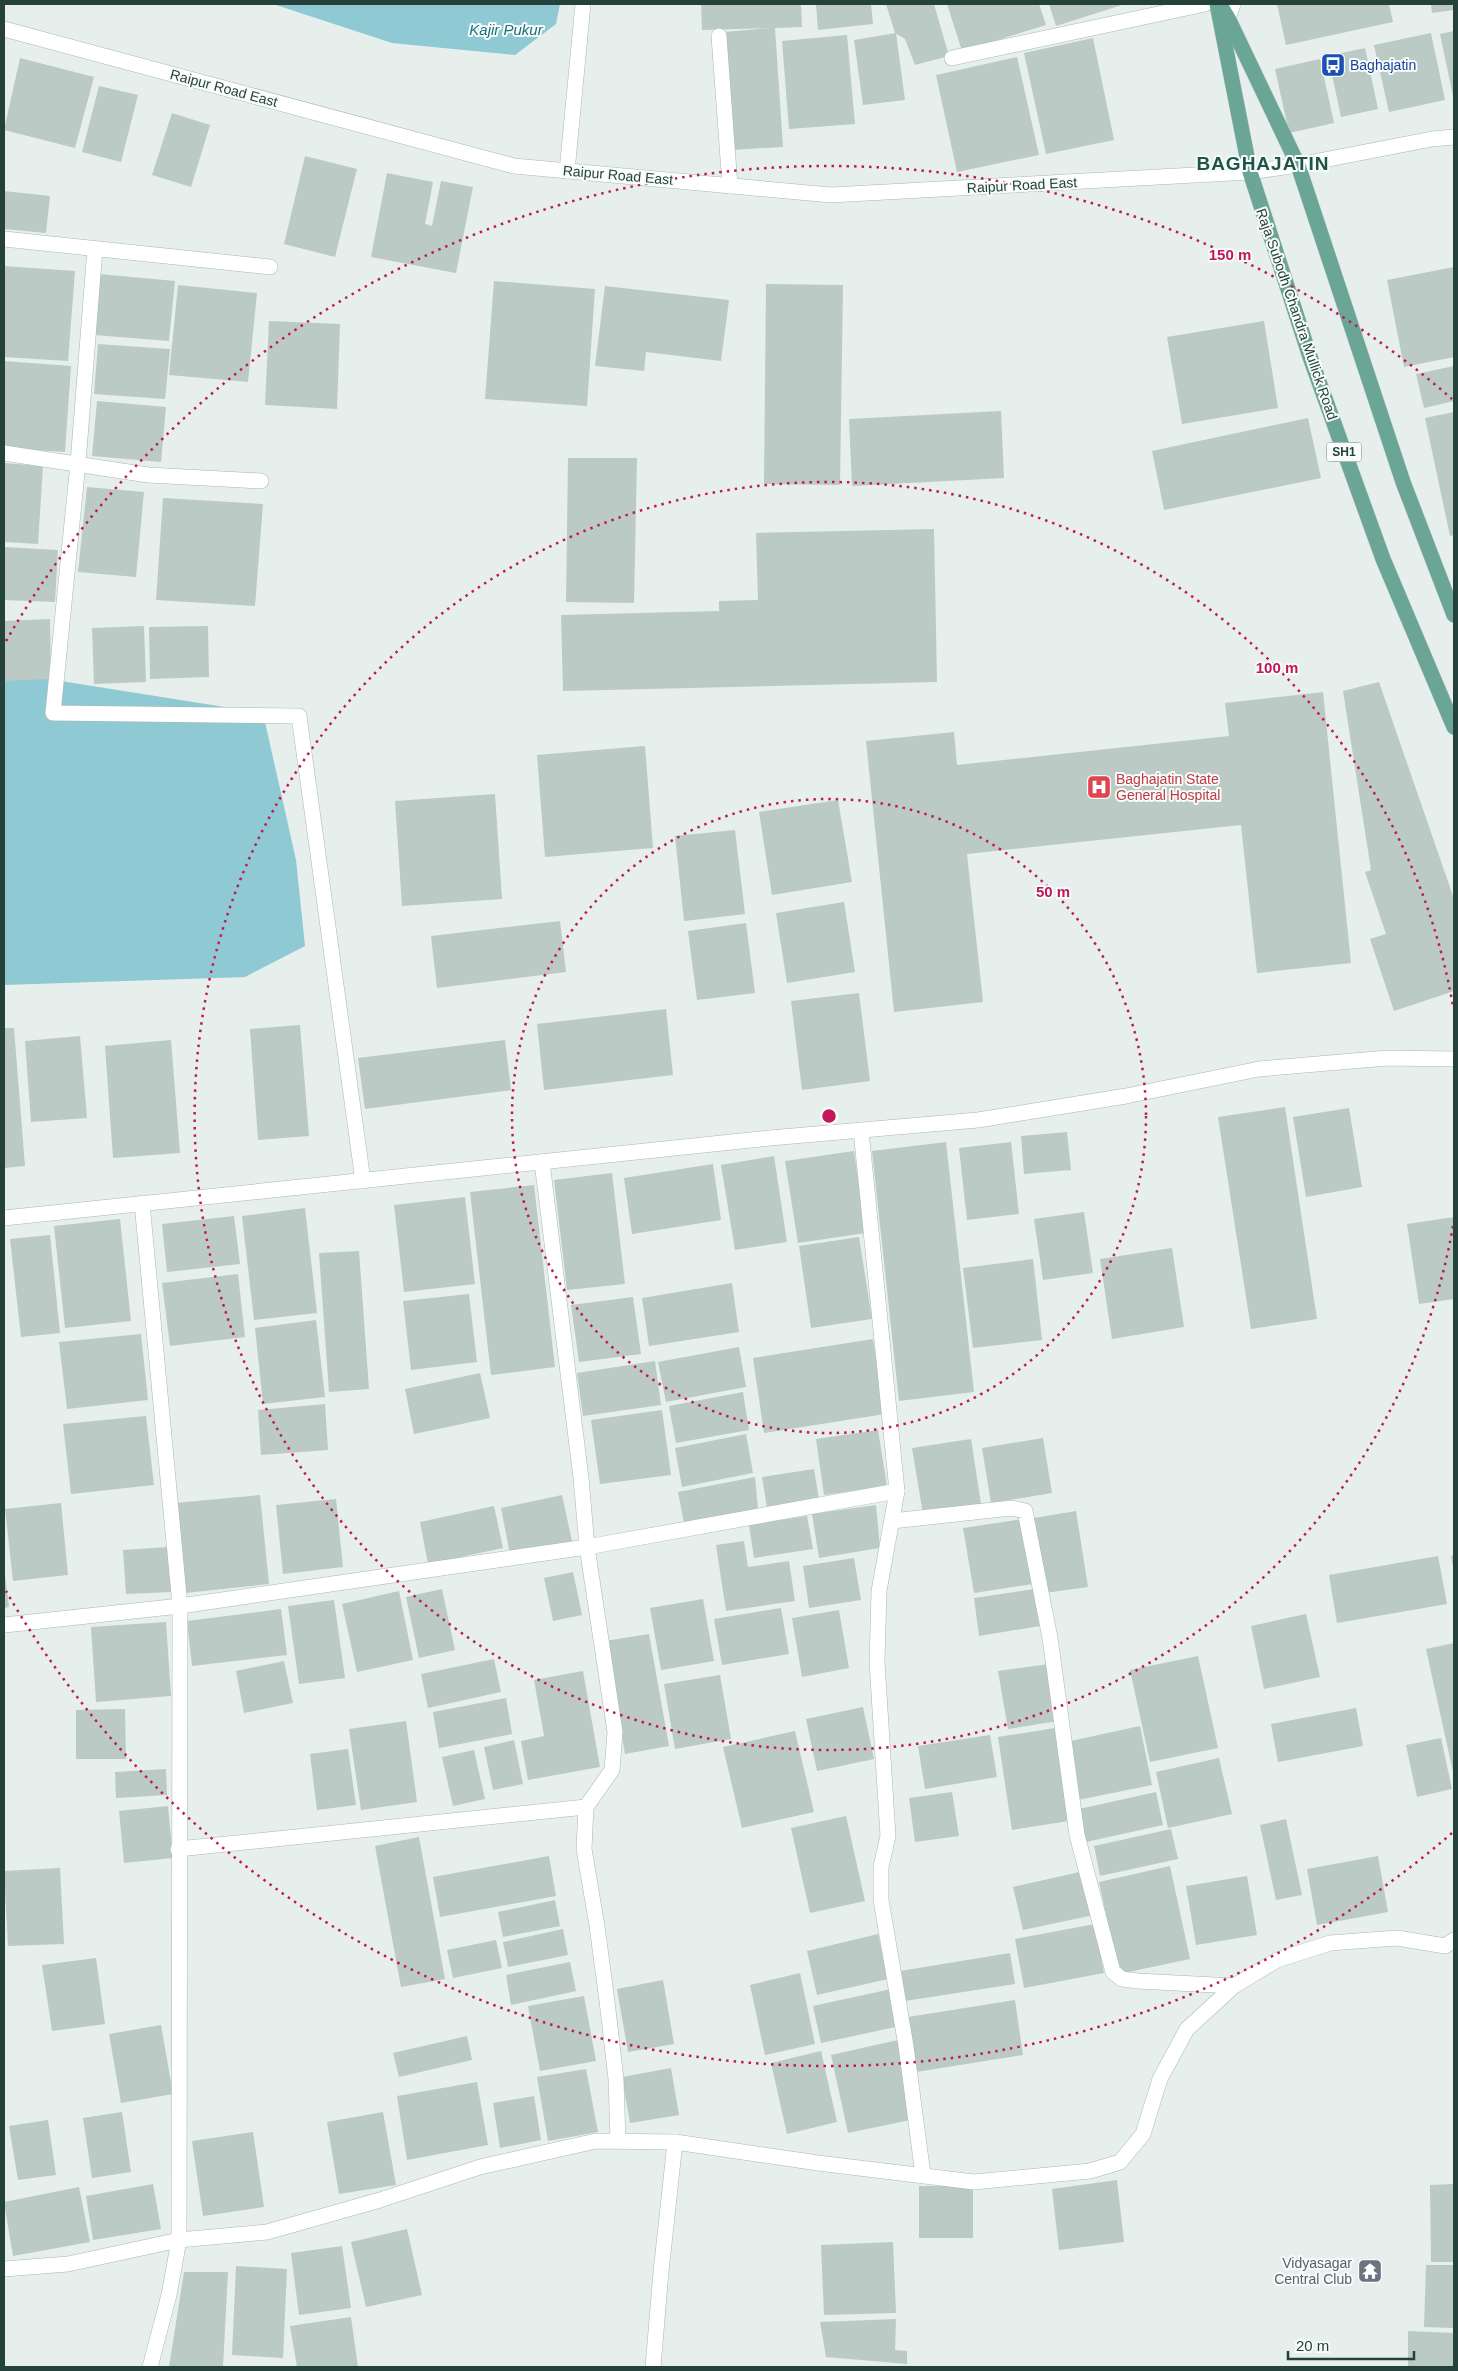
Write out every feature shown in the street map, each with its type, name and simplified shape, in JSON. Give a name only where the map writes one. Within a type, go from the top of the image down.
[{"type":"main road","points":[[1218,4],[1231,11],[1298,165],[1403,482],[1454,615]]},
{"type":"main road","name":"Raja Subodh Chandra Mullick Road","points":[[1218,4],[1250,172],[1310,357],[1380,550],[1454,726]]},
{"type":"street","points":[[567,171],[583,4]]},
{"type":"street","points":[[952,58],[1204,4]]},
{"type":"street","name":"Raipur Road East","points":[[4,29],[514,166],[831,195],[1250,172],[1298,165],[1432,139],[1454,137]]},
{"type":"street","points":[[719,36],[730,186]]},
{"type":"street","points":[[4,239],[270,267]]},
{"type":"street","points":[[95,248],[78,463],[53,714],[299,716],[363,1180]]},
{"type":"street","points":[[4,453],[148,475],[261,481]]},
{"type":"street","points":[[4,1218],[363,1180],[988,1118],[1126,1096],[1259,1069],[1388,1058],[1454,1059]]},
{"type":"street","points":[[861,1130],[897,1491],[879,1591],[877,1662],[888,1836],[880,1868],[881,1900],[906,2046],[924,2175]]},
{"type":"street","points":[[542,1162],[581,1478],[587,1547],[615,1732],[612,1770],[586,1807],[584,1849],[598,1926],[607,2000],[616,2079],[618,2141]]},
{"type":"street","points":[[142,1203],[180,1606],[178,1849],[179,2240],[169,2295],[150,2367]]},
{"type":"street","points":[[4,1625],[180,1606],[587,1547],[897,1491]]},
{"type":"street","points":[[892,1521],[1012,1508],[1025,1512],[1050,1638],[1076,1835],[1113,1972],[1122,1979],[1138,1981],[1234,1986]]},
{"type":"street","points":[[178,1849],[586,1807]]},
{"type":"street","points":[[4,2269],[68,2264],[179,2240],[267,2232],[380,2200],[480,2167],[596,2140],[676,2142],[818,2163],[974,2182],[1090,2171],[1120,2162],[1143,2134],[1160,2079],[1187,2029],[1234,1986],[1276,1960],[1330,1943],[1397,1938],[1445,1946],[1454,1940]]},
{"type":"street","points":[[653,2367],[661,2272],[676,2142]]},
{"type":"water","name":"Kajir Pukur","points":[[273,4],[560,4],[556,24],[515,55],[392,43]]},
{"type":"water","points":[[4,672],[263,713],[296,860],[305,946],[245,977],[4,985]]},
{"type":"building","points":[[701,4],[801,4],[802,27],[775,28],[783,147],[732,150],[724,32],[771,28],[702,30]]},
{"type":"building","points":[[816,4],[871,4],[873,24],[818,30]]},
{"type":"building","points":[[886,4],[934,4],[949,56],[915,65],[905,39],[895,33]]},
{"type":"building","points":[[947,4],[1039,4],[1046,25],[962,51]]},
{"type":"building","points":[[1049,4],[1125,4],[1056,26]]},
{"type":"building","points":[[1277,4],[1389,4],[1393,22],[1286,45]]},
{"type":"building","points":[[1431,4],[1454,4],[1454,10],[1432,13]]},
{"type":"building","points":[[1454,31],[1454,96],[1453,96],[1440,34]]},
{"type":"building","points":[[896,33],[905,100],[863,105],[854,40]]},
{"type":"building","points":[[1431,33],[1445,100],[1389,112],[1374,45]]},
{"type":"building","points":[[847,35],[855,124],[789,129],[782,41]]},
{"type":"building","points":[[1093,38],[1114,140],[1046,154],[1024,53]]},
{"type":"building","points":[[1365,48],[1378,109],[1341,117],[1328,56]]},
{"type":"building","points":[[1017,57],[1039,155],[957,172],[936,75]]},
{"type":"building","points":[[20,58],[94,77],[75,148],[4,130]]},
{"type":"building","points":[[1320,59],[1334,123],[1289,133],[1275,69]]},
{"type":"building","points":[[99,86],[138,95],[121,162],[82,152]]},
{"type":"building","points":[[172,113],[210,125],[191,187],[152,175]]},
{"type":"building","points":[[305,156],[357,169],[335,257],[284,244]]},
{"type":"building","points":[[387,173],[433,182],[425,224],[432,226],[441,181],[473,187],[456,273],[371,257]]},
{"type":"building","points":[[4,191],[50,196],[46,233],[4,229]]},
{"type":"building","points":[[4,266],[75,271],[68,361],[4,357]]},
{"type":"building","points":[[1454,267],[1454,357],[1404,367],[1387,280]]},
{"type":"building","points":[[99,274],[175,281],[169,341],[94,335]]},
{"type":"building","points":[[494,281],[595,289],[587,406],[485,399]]},
{"type":"building","points":[[766,284],[843,285],[840,485],[764,484]]},
{"type":"building","points":[[178,285],[257,293],[248,382],[169,375]]},
{"type":"building","points":[[605,286],[729,300],[721,361],[646,352],[644,371],[595,366]]},
{"type":"building","points":[[269,321],[340,324],[337,409],[265,405]]},
{"type":"building","points":[[1264,321],[1278,408],[1182,424],[1167,337]]},
{"type":"building","points":[[98,344],[170,349],[165,399],[94,394]]},
{"type":"building","points":[[4,361],[71,366],[65,452],[4,448]]},
{"type":"building","points":[[1454,366],[1454,401],[1424,408],[1416,374]]},
{"type":"building","points":[[97,401],[166,407],[161,462],[92,456]]},
{"type":"building","points":[[1001,411],[1004,478],[852,486],[849,419]]},
{"type":"building","points":[[1454,412],[1454,535],[1450,536],[1425,418]]},
{"type":"building","points":[[1308,418],[1321,478],[1164,510],[1152,451]]},
{"type":"building","points":[[568,458],[637,458],[634,603],[566,602]]},
{"type":"building","points":[[4,463],[43,466],[38,544],[4,542]]},
{"type":"building","points":[[87,487],[144,492],[136,577],[78,572]]},
{"type":"building","points":[[163,498],[263,504],[255,606],[156,600]]},
{"type":"building","points":[[934,529],[937,682],[563,691],[561,615],[719,611],[719,601],[758,600],[756,533]]},
{"type":"building","points":[[4,547],[58,550],[55,602],[4,600]]},
{"type":"building","points":[[50,619],[51,679],[4,681],[4,621]]},
{"type":"building","points":[[144,626],[146,682],[94,684],[92,628]]},
{"type":"building","points":[[208,626],[209,677],[150,679],[149,627]]},
{"type":"building","points":[[1379,682],[1454,899],[1454,991],[1394,1011],[1370,939],[1386,934],[1365,872],[1371,870],[1343,691]]},
{"type":"building","points":[[1323,692],[1351,963],[1257,973],[1241,825],[967,854],[983,1002],[894,1012],[866,741],[954,732],[957,765],[1229,736],[1225,703]]},
{"type":"building","points":[[645,746],[653,848],[545,857],[537,755]]},
{"type":"building","points":[[495,794],[502,899],[402,906],[395,801]]},
{"type":"building","points":[[838,800],[852,882],[772,895],[759,812]]},
{"type":"building","points":[[735,830],[745,914],[684,921],[675,836]]},
{"type":"building","points":[[844,902],[855,972],[787,983],[776,913]]},
{"type":"building","points":[[560,921],[566,972],[437,988],[431,936]]},
{"type":"building","points":[[746,923],[755,993],[697,1000],[688,931]]},
{"type":"building","points":[[859,993],[870,1081],[802,1090],[791,1001]]},
{"type":"building","points":[[666,1009],[673,1075],[544,1090],[537,1024]]},
{"type":"building","points":[[300,1025],[309,1136],[258,1140],[250,1029]]},
{"type":"building","points":[[4,1028],[14,1028],[25,1166],[4,1168]]},
{"type":"building","points":[[80,1036],[87,1118],[31,1122],[25,1041]]},
{"type":"building","points":[[171,1040],[180,1153],[113,1158],[105,1046]]},
{"type":"building","points":[[505,1040],[511,1090],[365,1109],[358,1058]]},
{"type":"building","points":[[1285,1107],[1317,1319],[1251,1329],[1218,1117]]},
{"type":"building","points":[[1349,1108],[1362,1187],[1306,1197],[1293,1117]]},
{"type":"building","points":[[1067,1132],[1071,1170],[1024,1174],[1021,1136]]},
{"type":"building","points":[[946,1142],[974,1392],[899,1401],[872,1151]]},
{"type":"building","points":[[1011,1142],[1019,1214],[967,1220],[959,1148]]},
{"type":"building","points":[[854,1151],[866,1233],[798,1243],[785,1161]]},
{"type":"building","points":[[774,1156],[787,1242],[735,1250],[721,1165]]},
{"type":"building","points":[[713,1164],[721,1220],[632,1234],[624,1178]]},
{"type":"building","points":[[612,1173],[625,1284],[567,1290],[554,1180]]},
{"type":"building","points":[[534,1185],[555,1367],[491,1375],[470,1192]]},
{"type":"building","points":[[465,1197],[475,1284],[404,1292],[394,1205]]},
{"type":"building","points":[[305,1208],[317,1313],[254,1320],[242,1216]]},
{"type":"building","points":[[1084,1212],[1093,1273],[1043,1280],[1034,1219]]},
{"type":"building","points":[[234,1216],[240,1264],[167,1272],[162,1224]]},
{"type":"building","points":[[1454,1217],[1454,1299],[1419,1304],[1407,1224]]},
{"type":"building","points":[[120,1219],[131,1321],[65,1328],[54,1226]]},
{"type":"building","points":[[50,1235],[60,1333],[21,1337],[10,1239]]},
{"type":"building","points":[[859,1237],[872,1319],[811,1328],[799,1246]]},
{"type":"building","points":[[1172,1248],[1184,1327],[1112,1339],[1100,1259]]},
{"type":"building","points":[[359,1251],[369,1389],[329,1392],[319,1253]]},
{"type":"building","points":[[1033,1259],[1042,1340],[973,1348],[963,1268]]},
{"type":"building","points":[[238,1274],[245,1337],[170,1346],[162,1283]]},
{"type":"building","points":[[732,1283],[739,1332],[649,1346],[642,1298]]},
{"type":"building","points":[[469,1294],[477,1362],[411,1370],[403,1301]]},
{"type":"building","points":[[633,1297],[641,1354],[579,1362],[571,1305]]},
{"type":"building","points":[[316,1320],[325,1397],[263,1404],[255,1328]]},
{"type":"building","points":[[141,1334],[148,1400],[67,1409],[59,1342]]},
{"type":"building","points":[[873,1339],[885,1414],[764,1433],[753,1358]]},
{"type":"building","points":[[739,1347],[746,1387],[666,1402],[658,1362]]},
{"type":"building","points":[[655,1361],[661,1405],[583,1416],[577,1373]]},
{"type":"building","points":[[480,1373],[490,1418],[414,1434],[405,1389]]},
{"type":"building","points":[[743,1392],[749,1430],[676,1443],[669,1406]]},
{"type":"building","points":[[325,1404],[328,1450],[261,1455],[258,1410]]},
{"type":"building","points":[[662,1410],[671,1475],[600,1484],[591,1420]]},
{"type":"building","points":[[146,1416],[154,1485],[71,1494],[63,1424]]},
{"type":"building","points":[[878,1430],[887,1486],[824,1495],[816,1439]]},
{"type":"building","points":[[746,1434],[753,1473],[682,1487],[675,1448]]},
{"type":"building","points":[[1043,1438],[1052,1493],[991,1503],[982,1448]]},
{"type":"building","points":[[971,1439],[981,1504],[923,1514],[912,1448]]},
{"type":"building","points":[[814,1469],[819,1499],[767,1508],[762,1477]]},
{"type":"building","points":[[755,1477],[758,1509],[684,1523],[678,1492]]},
{"type":"building","points":[[260,1495],[269,1584],[185,1593],[175,1503]]},
{"type":"building","points":[[562,1495],[572,1541],[510,1554],[501,1508]]},
{"type":"building","points":[[336,1499],[343,1567],[283,1574],[276,1505]]},
{"type":"building","points":[[61,1503],[68,1575],[13,1581],[5,1509]]},
{"type":"building","points":[[876,1505],[880,1548],[819,1558],[812,1514]]},
{"type":"building","points":[[494,1506],[503,1548],[428,1564],[420,1522]]},
{"type":"building","points":[[1076,1511],[1088,1587],[1045,1593],[1034,1518]]},
{"type":"building","points":[[807,1516],[813,1549],[754,1558],[749,1525]]},
{"type":"building","points":[[1023,1519],[1033,1584],[974,1593],[963,1528]]},
{"type":"building","points":[[744,1541],[748,1567],[789,1561],[795,1601],[726,1611],[716,1545]]},
{"type":"building","points":[[168,1547],[171,1592],[126,1594],[123,1550]]},
{"type":"building","points":[[1454,1555],[1454,1567],[1453,1567],[1451,1556]]},
{"type":"building","points":[[1438,1556],[1447,1604],[1337,1623],[1329,1575]]},
{"type":"building","points":[[854,1558],[861,1600],[809,1608],[803,1566]]},
{"type":"building","points":[[4,1566],[9,1607],[4,1608]]},
{"type":"building","points":[[573,1572],[582,1615],[553,1621],[544,1578]]},
{"type":"building","points":[[442,1589],[455,1650],[419,1658],[406,1597]]},
{"type":"building","points":[[1034,1589],[1040,1626],[979,1636],[974,1598]]},
{"type":"building","points":[[399,1591],[413,1660],[357,1672],[342,1604]]},
{"type":"building","points":[[703,1599],[714,1661],[661,1670],[650,1608]]},
{"type":"building","points":[[334,1600],[345,1678],[299,1684],[288,1606]]},
{"type":"building","points":[[781,1608],[789,1654],[722,1665],[714,1619]]},
{"type":"building","points":[[281,1609],[287,1655],[192,1666],[187,1621]]},
{"type":"building","points":[[839,1610],[849,1668],[802,1677],[792,1618]]},
{"type":"building","points":[[1306,1614],[1320,1677],[1264,1689],[1251,1626]]},
{"type":"building","points":[[166,1622],[171,1696],[96,1702],[91,1627]]},
{"type":"building","points":[[649,1634],[669,1746],[625,1754],[605,1641]]},
{"type":"building","points":[[1454,1643],[1454,1772],[1453,1772],[1426,1649]]},
{"type":"building","points":[[1198,1656],[1218,1748],[1150,1762],[1130,1670]]},
{"type":"building","points":[[494,1659],[501,1692],[428,1708],[421,1674]]},
{"type":"building","points":[[284,1661],[293,1703],[244,1713],[236,1671]]},
{"type":"building","points":[[1049,1664],[1058,1721],[1008,1729],[998,1671]]},
{"type":"building","points":[[583,1671],[600,1767],[528,1780],[521,1741],[544,1736],[534,1680]]},
{"type":"building","points":[[720,1675],[731,1739],[675,1749],[664,1684]]},
{"type":"building","points":[[506,1698],[512,1734],[439,1748],[433,1712]]},
{"type":"building","points":[[863,1707],[874,1759],[817,1771],[806,1719]]},
{"type":"building","points":[[1356,1708],[1363,1746],[1278,1762],[1271,1724]]},
{"type":"building","points":[[125,1709],[126,1759],[76,1759],[76,1710]]},
{"type":"building","points":[[406,1721],[417,1802],[361,1810],[349,1729]]},
{"type":"building","points":[[1140,1726],[1152,1785],[1078,1800],[1066,1742]]},
{"type":"building","points":[[1055,1728],[1069,1821],[1012,1830],[998,1737]]},
{"type":"building","points":[[795,1731],[814,1812],[742,1828],[723,1747]]},
{"type":"building","points":[[990,1735],[997,1777],[925,1789],[918,1746]]},
{"type":"building","points":[[1441,1738],[1452,1789],[1417,1797],[1406,1745]]},
{"type":"building","points":[[514,1740],[523,1784],[493,1790],[484,1747]]},
{"type":"building","points":[[348,1749],[356,1805],[317,1810],[310,1754]]},
{"type":"building","points":[[474,1750],[485,1799],[453,1806],[442,1757]]},
{"type":"building","points":[[1219,1758],[1232,1814],[1168,1828],[1156,1772]]},
{"type":"building","points":[[166,1769],[167,1795],[116,1798],[115,1772]]},
{"type":"building","points":[[952,1792],[959,1836],[915,1842],[909,1798]]},
{"type":"building","points":[[1156,1792],[1163,1825],[1086,1842],[1079,1809]]},
{"type":"building","points":[[168,1806],[173,1858],[124,1863],[119,1811]]},
{"type":"building","points":[[846,1816],[865,1901],[810,1913],[791,1828]]},
{"type":"building","points":[[1286,1819],[1302,1895],[1276,1900],[1260,1825]]},
{"type":"building","points":[[1171,1829],[1178,1859],[1100,1876],[1094,1846]]},
{"type":"building","points":[[419,1837],[445,1979],[401,1987],[375,1846]]},
{"type":"building","points":[[549,1856],[556,1896],[440,1917],[433,1877]]},
{"type":"building","points":[[1378,1856],[1388,1912],[1317,1925],[1307,1869]]},
{"type":"building","points":[[1170,1866],[1190,1959],[1119,1974],[1099,1882]]},
{"type":"building","points":[[60,1868],[64,1944],[8,1946],[4,1871]]},
{"type":"building","points":[[1084,1871],[1094,1915],[1023,1930],[1013,1887]]},
{"type":"building","points":[[1247,1876],[1257,1935],[1196,1945],[1186,1886]]},
{"type":"building","points":[[555,1900],[560,1926],[503,1937],[498,1912]]},
{"type":"building","points":[[1095,1924],[1104,1973],[1024,1988],[1015,1939]]},
{"type":"building","points":[[563,1929],[568,1955],[508,1967],[503,1942]]},
{"type":"building","points":[[878,1934],[888,1979],[817,1995],[807,1951]]},
{"type":"building","points":[[496,1940],[502,1968],[453,1978],[447,1950]]},
{"type":"building","points":[[1010,1953],[1015,1984],[905,2001],[900,1971]]},
{"type":"building","points":[[96,1958],[105,2024],[52,2031],[42,1965]]},
{"type":"building","points":[[570,1962],[576,1991],[511,2005],[506,1975]]},
{"type":"building","points":[[800,1973],[815,2044],[765,2055],[750,1985]]},
{"type":"building","points":[[663,1980],[674,2044],[628,2052],[617,1989]]},
{"type":"building","points":[[891,1989],[900,2026],[821,2043],[813,2006]]},
{"type":"building","points":[[584,1996],[596,2061],[540,2071],[528,2006]]},
{"type":"building","points":[[1015,2000],[1023,2055],[916,2072],[908,2017]]},
{"type":"building","points":[[161,2025],[173,2094],[121,2103],[109,2034]]},
{"type":"building","points":[[467,2036],[472,2060],[399,2077],[393,2053]]},
{"type":"building","points":[[898,2040],[915,2119],[848,2133],[831,2055]]},
{"type":"building","points":[[821,2051],[837,2122],[787,2134],[771,2063]]},
{"type":"building","points":[[671,2068],[679,2115],[630,2123],[622,2077]]},
{"type":"building","points":[[586,2069],[598,2132],[548,2141],[537,2077]]},
{"type":"building","points":[[477,2082],[488,2145],[407,2160],[397,2096]]},
{"type":"building","points":[[534,2096],[541,2140],[500,2148],[493,2103]]},
{"type":"building","points":[[122,2112],[131,2172],[92,2178],[83,2118]]},
{"type":"building","points":[[383,2112],[396,2185],[339,2194],[327,2122]]},
{"type":"building","points":[[48,2120],[56,2175],[18,2180],[9,2126]]},
{"type":"building","points":[[253,2132],[264,2207],[203,2216],[192,2141]]},
{"type":"building","points":[[1117,2180],[1124,2242],[1059,2250],[1052,2189]]},
{"type":"building","points":[[153,2184],[161,2229],[93,2240],[86,2196]]},
{"type":"building","points":[[1454,2184],[1454,2262],[1431,2262],[1430,2185]]},
{"type":"building","points":[[919,2186],[973,2186],[973,2238],[919,2238]]},
{"type":"building","points":[[79,2187],[90,2242],[13,2256],[4,2202]]},
{"type":"building","points":[[407,2229],[422,2295],[366,2307],[351,2242]]},
{"type":"building","points":[[893,2242],[896,2313],[824,2315],[821,2245]]},
{"type":"building","points":[[342,2246],[351,2308],[299,2315],[291,2253]]},
{"type":"building","points":[[1426,2265],[1454,2265],[1454,2328],[1424,2327]]},
{"type":"building","points":[[236,2266],[287,2269],[283,2358],[232,2355]]},
{"type":"building","points":[[184,2272],[228,2272],[223,2367],[169,2367]]},
{"type":"building","points":[[351,2317],[358,2367],[297,2367],[290,2326]]},
{"type":"building","points":[[896,2319],[895,2350],[907,2351],[907,2364],[826,2357],[820,2322]]},
{"type":"building","points":[[1408,2331],[1454,2333],[1454,2367],[1408,2367]]},
{"type":"place","name":"Baghajatin","points":[[1333,65]]},
{"type":"place","name":"Baghajatin State General Hospital","points":[[1099,787]]},
{"type":"place","name":"Vidyasagar Central Club","points":[[1370,2271]]},
{"type":"district","name":"BAGHAJATIN","points":[[1263,163]]}]
